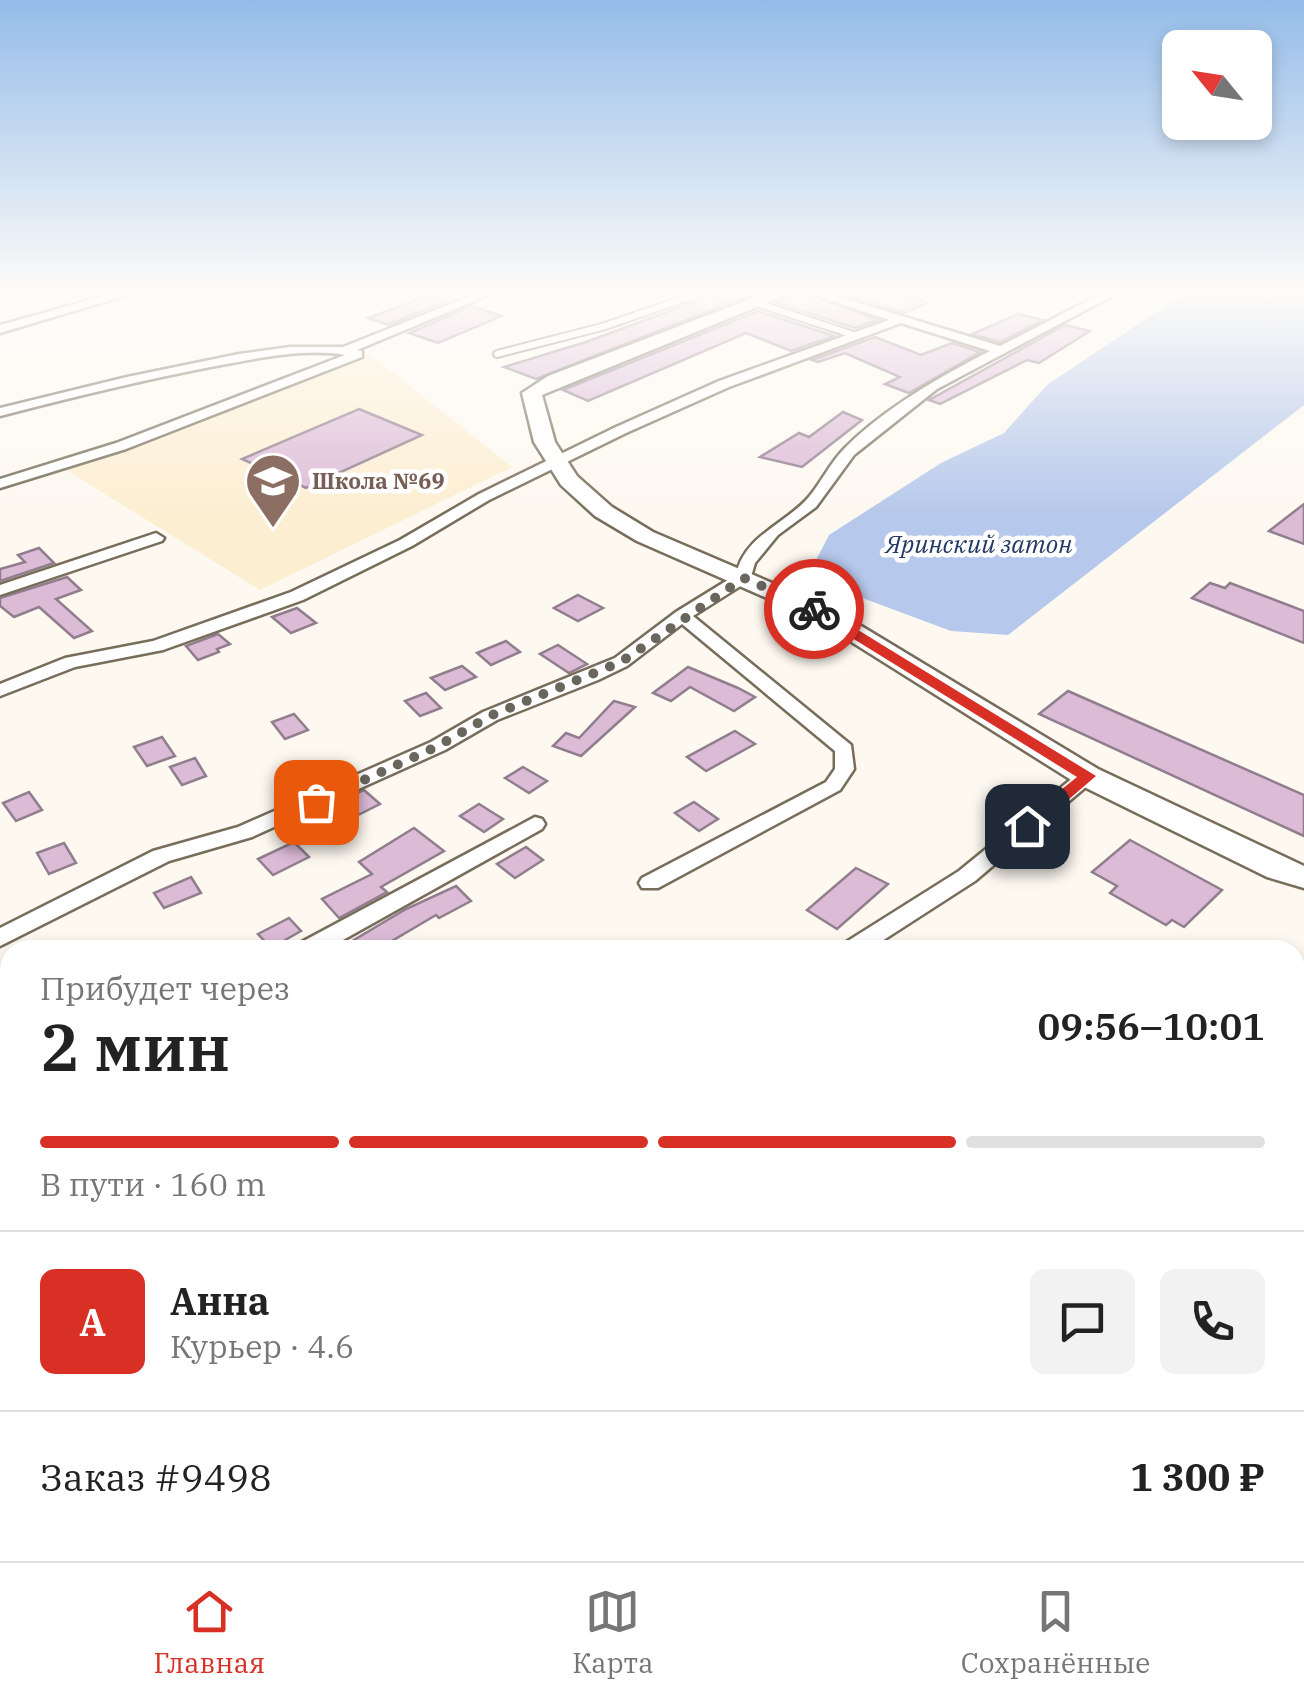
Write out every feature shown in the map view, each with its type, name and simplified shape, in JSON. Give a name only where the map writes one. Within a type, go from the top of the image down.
[{"type":"street","points":[[0,412],[190,368]]},
{"type":"street","points":[[0,484],[120,446],[314,368]]},
{"type":"street","points":[[588,368],[532,394],[537,428],[579,490],[639,534],[656,544],[785,592],[1088,776],[1262,862],[1304,877]]},
{"type":"street","points":[[0,690],[71,662],[156,646],[296,596],[406,544],[484,496],[556,460],[769,368]]},
{"type":"street","points":[[0,938],[160,856],[245,832],[438,746],[520,702],[592,676],[648,644],[682,616],[744,578],[747,562],[772,532],[812,504],[848,452],[932,386],[966,368]]},
{"type":"street","points":[[0,590],[156,538]]},
{"type":"street","points":[[650,883],[833,786],[842,779],[846,765],[844,749],[682,616]]},
{"type":"street","points":[[867,940],[966,876],[1088,776]]},
{"type":"street","points":[[324,940],[535,824]]},
{"type":"shaded area","name":"Школа №69","points":[[327,368],[387,368],[512,467],[260,590],[66,470]]},
{"type":"water","name":"Яринский затон","points":[[1073,368],[1304,368],[1304,405],[1008,635],[951,631],[857,596],[811,570],[829,535],[941,463],[1004,433],[1047,385]]},
{"type":"building","points":[[506,368],[564,368],[536,379]]},
{"type":"building","points":[[618,368],[665,368],[588,401],[563,390]]},
{"type":"building","points":[[879,368],[953,368],[909,393],[885,384],[900,377]]},
{"type":"building","points":[[987,368],[1011,368],[940,404],[929,400]]},
{"type":"building","points":[[359,409],[422,435],[306,488],[242,459]]},
{"type":"building","points":[[843,412],[862,420],[802,467],[760,457],[799,433],[809,437]]},
{"type":"building","points":[[1304,504],[1304,544],[1269,531]]},
{"type":"building","points":[[39,548],[54,563],[0,581],[0,569],[25,562],[18,555]]},
{"type":"building","points":[[67,577],[81,590],[56,599],[92,631],[74,638],[39,607],[14,617],[0,606],[0,598]]},
{"type":"building","points":[[1210,583],[1225,588],[1230,583],[1304,611],[1304,643],[1192,598]]},
{"type":"building","points":[[578,595],[603,608],[578,621],[554,608]]},
{"type":"building","points":[[297,608],[316,623],[291,633],[272,617]]},
{"type":"building","points":[[218,634],[230,644],[198,660],[186,646]]},
{"type":"building","points":[[506,641],[520,652],[491,665],[477,653]]},
{"type":"building","points":[[558,645],[587,664],[569,673],[540,654]]},
{"type":"building","points":[[462,666],[476,677],[445,690],[431,678]]},
{"type":"building","points":[[688,667],[755,697],[734,711],[690,687],[671,701],[653,693]]},
{"type":"building","points":[[1068,691],[1304,795],[1304,836],[1039,714]]},
{"type":"building","points":[[426,693],[441,708],[420,716],[405,701]]},
{"type":"building","points":[[614,701],[635,707],[581,756],[553,746],[566,733],[579,738]]},
{"type":"building","points":[[294,714],[308,730],[285,739],[272,722]]},
{"type":"building","points":[[735,731],[755,744],[706,771],[687,757]]},
{"type":"building","points":[[162,737],[175,756],[147,766],[134,747]]},
{"type":"building","points":[[195,758],[206,776],[182,785],[170,767]]},
{"type":"building","points":[[523,767],[547,781],[529,793],[505,778]]},
{"type":"building","points":[[364,790],[380,804],[344,822],[327,807]]},
{"type":"building","points":[[29,792],[42,810],[16,821],[3,803]]},
{"type":"building","points":[[694,802],[718,819],[699,831],[675,813]]},
{"type":"building","points":[[479,804],[503,819],[484,832],[460,816]]},
{"type":"building","points":[[414,828],[444,851],[381,887],[387,892],[339,918],[322,899],[372,874],[359,862]]},
{"type":"building","points":[[1130,840],[1222,890],[1184,927],[1172,920],[1166,925],[1110,893],[1117,886],[1092,872]]},
{"type":"building","points":[[294,842],[309,857],[273,875],[258,859]]},
{"type":"building","points":[[64,843],[76,863],[49,874],[37,853]]},
{"type":"building","points":[[526,847],[543,860],[515,878],[497,864]]},
{"type":"building","points":[[856,868],[888,884],[837,929],[807,910]]},
{"type":"building","points":[[191,877],[201,893],[164,908],[154,893]]},
{"type":"building","points":[[456,886],[471,901],[439,918],[436,915],[394,940],[354,940],[406,909]]},
{"type":"building","points":[[289,918],[301,931],[285,940],[264,940],[258,934]]},
{"type":"way so far","points":[[316,802],[438,746],[490,716],[621,662],[682,616],[744,578],[785,592],[814,609]]},
{"type":"place","name":"Школа №69","points":[[273,530]]},
{"type":"route","points":[[814,609],[1088,776],[1027,826]]}]
